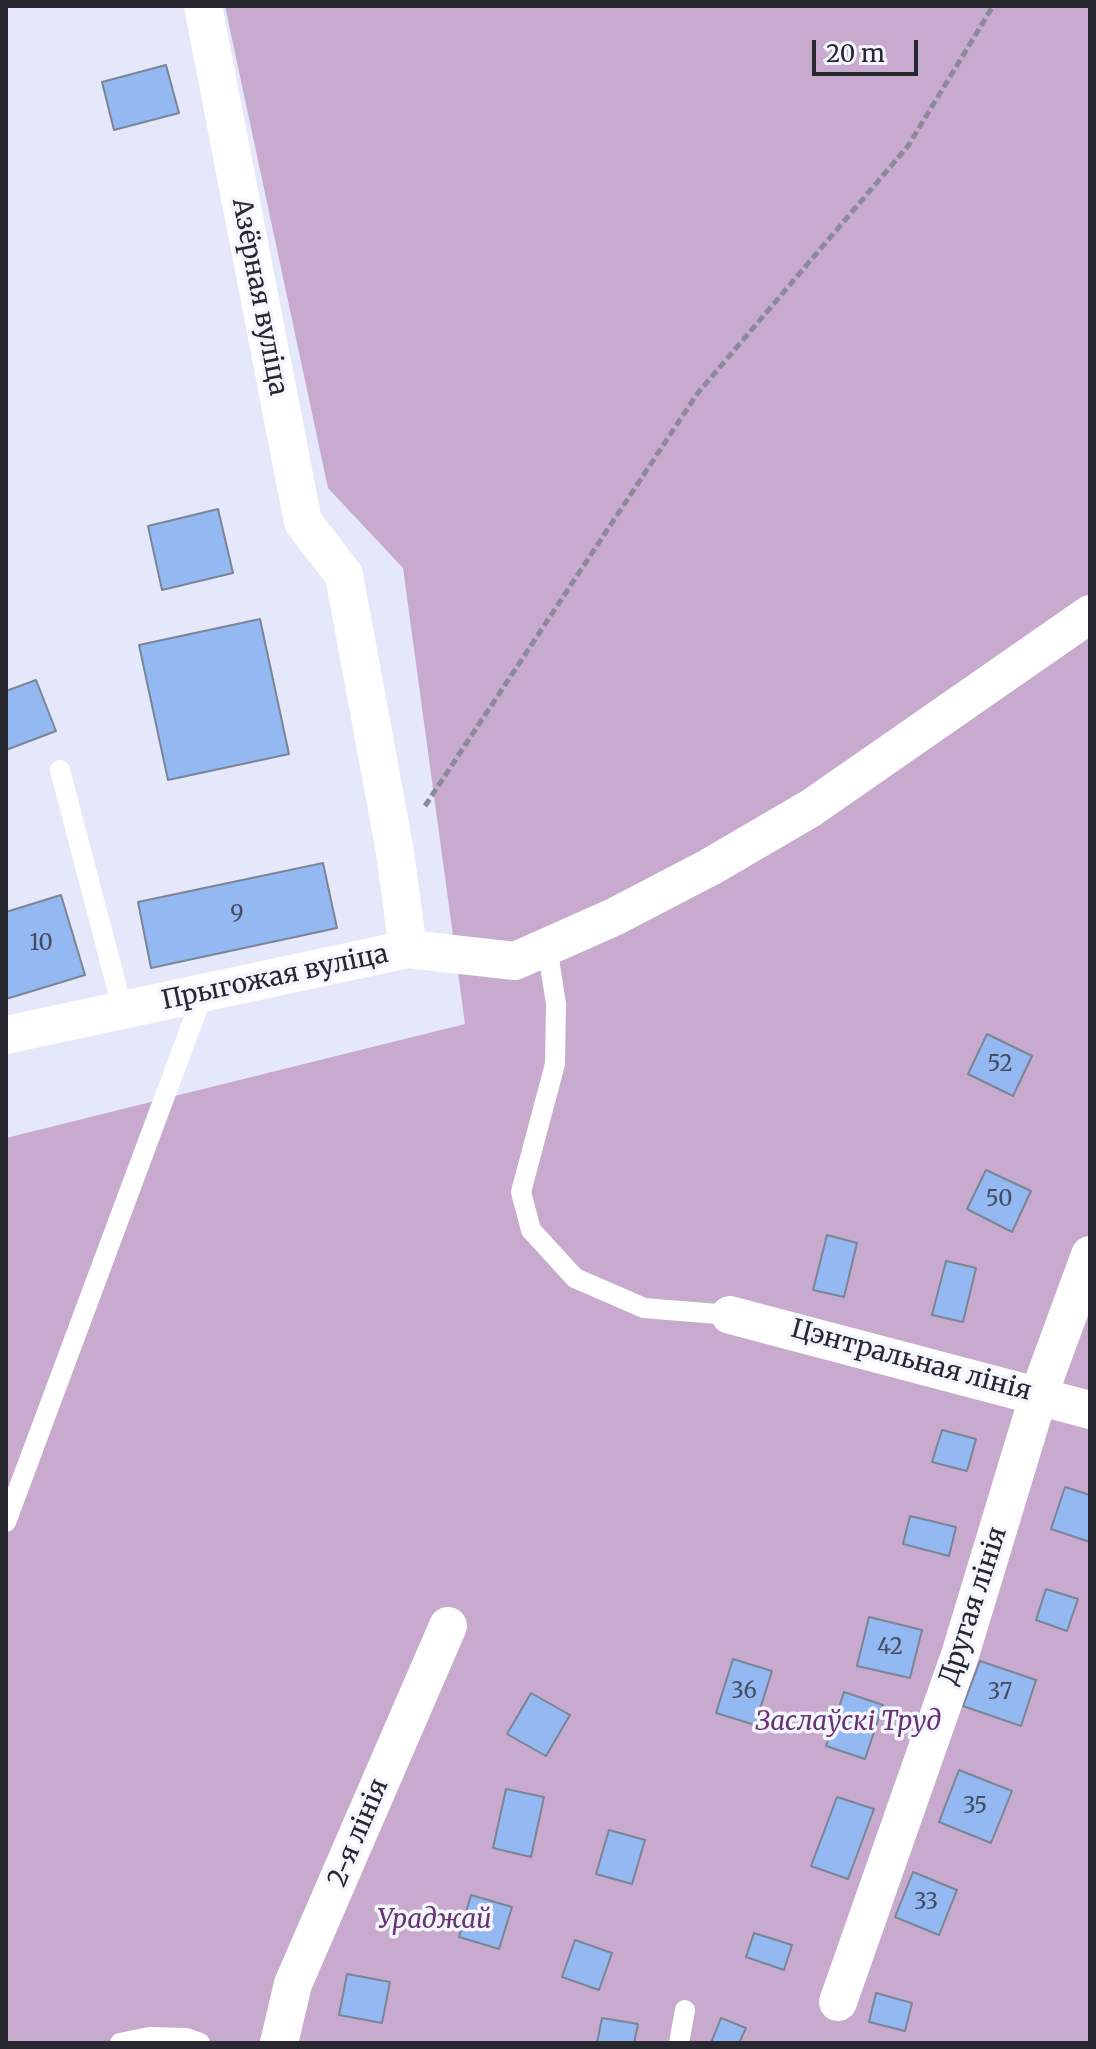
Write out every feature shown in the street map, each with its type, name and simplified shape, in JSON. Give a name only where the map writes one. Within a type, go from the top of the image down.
[{"type":"street","name":"Азёрная вуліца","points":[[203,6],[303,522],[344,575]]},
{"type":"street","name":"Прыгожая вуліца","points":[[6,1035],[408,949],[395,852],[344,575]]},
{"type":"street","points":[[408,949],[515,961],[696,874],[811,808],[1090,614]]},
{"type":"street","name":"Другая лінія","points":[[838,2002],[960,1655],[1039,1394],[1090,1255]]},
{"type":"street","name":"Цэнтральная лінія","points":[[730,1315],[1039,1394],[1090,1410]]},
{"type":"street","name":"2-я лінія","points":[[279,2043],[293,1984],[448,1626]]},
{"type":"lane","points":[[60,770],[123,1011]]},
{"type":"lane","points":[[547,946],[556,1004],[555,1064],[521,1192],[531,1230],[575,1278],[644,1308],[730,1315]]},
{"type":"lane","points":[[6,1522],[203,994]]},
{"type":"lane","points":[[679,2043],[685,2010]]},
{"type":"lane","points":[[120,2043],[149,2037],[186,2038],[200,2043]]},
{"type":"path","points":[[395,852],[697,394],[908,146],[993,6]]},
{"type":"green space","points":[[225,6],[1090,6],[1090,2043],[6,2043],[6,1138],[465,1024],[403,568],[328,488]]},
{"type":"building","points":[[166,65],[179,113],[114,130],[102,82]]},
{"type":"building","points":[[218,509],[233,573],[162,590],[148,526]]},
{"type":"building","points":[[260,619],[289,754],[168,780],[139,645]]},
{"type":"building","points":[[36,680],[56,731],[6,750],[6,691]]},
{"type":"building","points":[[323,863],[337,928],[151,968],[138,902]]},
{"type":"building","points":[[61,895],[85,975],[6,999],[6,912]]},
{"type":"building","points":[[987,1034],[1032,1056],[1013,1096],[968,1074]]},
{"type":"building","points":[[986,1170],[1031,1191],[1012,1232],[967,1209]]},
{"type":"building","points":[[827,1235],[857,1243],[844,1297],[813,1290]]},
{"type":"building","points":[[946,1261],[976,1268],[963,1322],[932,1315]]},
{"type":"building","points":[[942,1430],[976,1439],[967,1471],[932,1462]]},
{"type":"building","points":[[1065,1487],[1090,1495],[1090,1542],[1051,1529]]},
{"type":"building","points":[[910,1516],[956,1527],[949,1556],[903,1544]]},
{"type":"building","points":[[1046,1589],[1078,1599],[1067,1631],[1036,1620]]},
{"type":"building","points":[[869,1617],[922,1630],[910,1678],[857,1666]]},
{"type":"building","points":[[733,1659],[772,1671],[755,1725],[716,1713]]},
{"type":"building","points":[[980,1661],[1036,1680],[1021,1726],[963,1706]]},
{"type":"building","points":[[844,1692],[883,1705],[865,1759],[826,1746]]},
{"type":"building","points":[[531,1693],[570,1715],[546,1756],[507,1734]]},
{"type":"building","points":[[959,1770],[1012,1791],[991,1843],[939,1822]]},
{"type":"building","points":[[506,1789],[544,1797],[531,1857],[493,1848]]},
{"type":"building","points":[[837,1797],[874,1809],[848,1879],[811,1866]]},
{"type":"building","points":[[609,1830],[645,1840],[632,1884],[596,1874]]},
{"type":"building","points":[[913,1872],[957,1890],[939,1935],[895,1917]]},
{"type":"building","points":[[471,1895],[512,1907],[499,1949],[459,1937]]},
{"type":"building","points":[[754,1933],[792,1945],[784,1970],[746,1957]]},
{"type":"building","points":[[575,1940],[612,1953],[599,1990],[562,1977]]},
{"type":"building","points":[[347,1974],[390,1982],[382,2023],[339,2015]]},
{"type":"building","points":[[876,1993],[912,2003],[905,2031],[869,2022]]},
{"type":"building","points":[[602,2018],[638,2024],[634,2043],[597,2043]]},
{"type":"building","points":[[721,2018],[746,2028],[739,2043],[711,2043]]},
{"type":"park label","name":"Заслаўскі Труд","points":[[848,1723]]},
{"type":"park label","name":"Ураджай","points":[[434,1921]]}]
